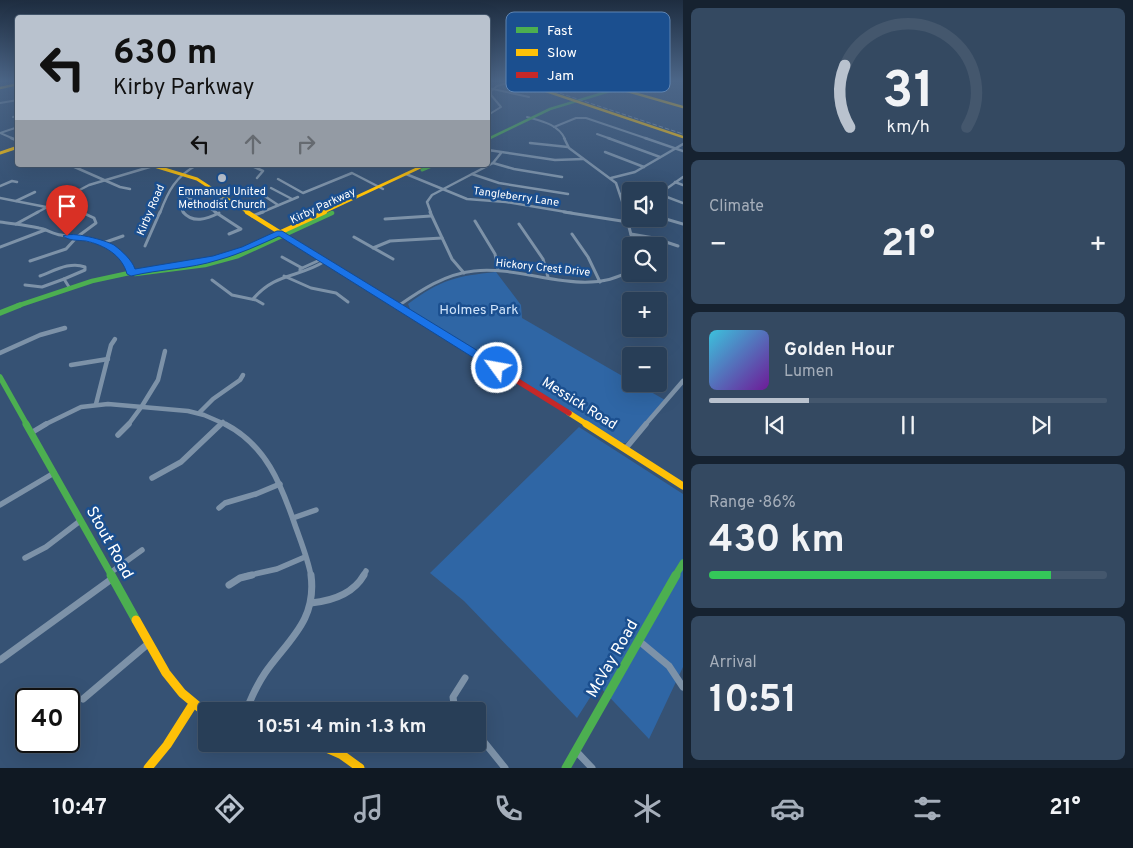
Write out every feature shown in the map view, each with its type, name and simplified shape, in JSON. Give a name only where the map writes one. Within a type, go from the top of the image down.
[{"type":"main road","points":[[624,117],[683,137]]},
{"type":"main road","points":[[490,137],[529,118]]},
{"type":"main road","points":[[0,153],[15,148]]},
{"type":"main road","name":"Messick Road","points":[[155,167],[197,179],[252,216],[626,448],[683,486]]},
{"type":"main road","name":"Kirby Parkway","points":[[408,175],[422,167]]},
{"type":"main road","name":"Kirby Parkway","points":[[0,313],[69,287],[131,274],[171,271],[221,261],[250,252],[282,234],[429,167]]},
{"type":"main road","points":[[185,171],[197,179]]},
{"type":"main road","name":"Stout Road","points":[[0,377],[149,643],[174,683],[198,708]]},
{"type":"main road","name":"McVay Road","points":[[566,768],[683,563]]},
{"type":"main road","points":[[148,768],[193,704]]},
{"type":"main road","points":[[334,752],[360,768]]},
{"type":"street","points":[[529,118],[554,126],[563,134],[568,147]]},
{"type":"street","points":[[554,126],[578,118],[586,118],[683,151]]},
{"type":"street","points":[[0,133],[15,128]]},
{"type":"street","points":[[0,133],[15,140]]},
{"type":"street","points":[[597,134],[660,157]]},
{"type":"street","points":[[530,143],[568,147],[618,185],[622,198]]},
{"type":"street","points":[[610,178],[630,174],[683,144]]},
{"type":"street","points":[[490,150],[555,160],[584,159]]},
{"type":"street","points":[[605,152],[644,167]]},
{"type":"street","points":[[490,165],[494,163],[501,153]]},
{"type":"street","points":[[494,163],[514,169],[562,177]]},
{"type":"street","points":[[75,167],[130,189]]},
{"type":"street","points":[[16,224],[58,200],[88,186],[149,167]]},
{"type":"street","name":"Kirby Road","points":[[145,246],[154,231],[172,183],[185,171],[193,167]]},
{"type":"street","points":[[254,167],[263,171],[257,178]]},
{"type":"street","points":[[464,273],[452,259],[427,205],[428,200],[442,190],[486,167]]},
{"type":"street","points":[[278,179],[303,193],[351,173],[381,188]]},
{"type":"street","points":[[472,174],[499,183],[568,194]]},
{"type":"street","name":"Tangleberry Lane","points":[[408,175],[467,199],[501,201],[622,221]]},
{"type":"street","points":[[667,188],[683,177]]},
{"type":"street","points":[[0,186],[12,181],[16,182]]},
{"type":"street","points":[[675,182],[683,185]]},
{"type":"street","points":[[271,188],[292,199]]},
{"type":"street","points":[[16,201],[35,192]]},
{"type":"street","points":[[189,193],[182,212],[193,219],[202,219],[219,213]]},
{"type":"street","points":[[263,195],[278,205]]},
{"type":"street","points":[[252,216],[298,197]]},
{"type":"street","points":[[667,197],[683,203]]},
{"type":"street","points":[[0,198],[46,207]]},
{"type":"street","points":[[187,199],[198,200],[209,206],[241,229],[229,234]]},
{"type":"street","points":[[209,206],[226,199]]},
{"type":"street","points":[[30,261],[66,248],[77,237],[94,226],[96,220],[58,200]]},
{"type":"street","points":[[385,219],[432,216]]},
{"type":"street","points":[[667,219],[683,224]]},
{"type":"street","points":[[476,221],[495,254],[498,270]]},
{"type":"street","points":[[0,222],[103,243],[112,248],[127,262],[131,274]]},
{"type":"street","points":[[519,224],[542,259],[548,277]]},
{"type":"street","points":[[629,227],[632,237]]},
{"type":"street","points":[[0,247],[45,230]]},
{"type":"street","points":[[572,234],[588,257],[600,282]]},
{"type":"street","points":[[631,234],[654,238],[678,246]]},
{"type":"street","points":[[103,243],[123,236]]},
{"type":"street","points":[[354,237],[393,259]]},
{"type":"street","points":[[373,248],[390,241],[442,238]]},
{"type":"street","points":[[282,258],[307,272],[323,260]]},
{"type":"street","points":[[25,285],[42,287],[85,270],[85,266],[81,264],[71,265],[40,276]]},
{"type":"street","points":[[253,299],[267,284],[301,270]]},
{"type":"street","name":"Hickory Crest Drive","points":[[398,306],[432,283],[464,273],[498,270],[577,281],[600,282],[622,276]]},
{"type":"street","points":[[284,276],[310,288],[344,297],[348,302]]},
{"type":"street","points":[[64,279],[69,287]]},
{"type":"street","points":[[212,280],[233,296],[253,299],[263,304]]},
{"type":"street","points":[[0,353],[40,335],[65,328]]},
{"type":"street","points":[[96,404],[111,345],[115,339]]},
{"type":"street","points":[[118,434],[127,427],[159,379],[165,351]]},
{"type":"street","points":[[71,365],[108,359]]},
{"type":"street","points":[[200,413],[213,399],[240,380],[243,375]]},
{"type":"street","points":[[626,448],[683,381]]},
{"type":"street","points":[[31,433],[71,411],[96,404],[169,407],[200,413],[224,422],[239,432],[259,450],[270,464],[280,484],[293,518],[312,586],[311,603],[299,632],[264,674],[250,702]]},
{"type":"street","points":[[152,478],[162,474],[194,451],[224,422]]},
{"type":"street","points":[[0,505],[54,473]]},
{"type":"street","points":[[219,508],[225,503],[256,494],[280,484]]},
{"type":"street","points":[[293,518],[316,510]]},
{"type":"street","points":[[24,558],[46,547],[80,521]]},
{"type":"street","points":[[0,660],[142,550]]},
{"type":"street","points":[[229,585],[240,578],[277,569],[305,557]]},
{"type":"street","points":[[311,603],[325,601],[353,589],[361,581],[366,571]]},
{"type":"street","points":[[639,641],[669,666],[683,687]]},
{"type":"street","points":[[83,699],[149,643]]},
{"type":"street","points":[[452,702],[452,696],[465,678]]},
{"type":"street","points":[[486,744],[505,768]]},
{"type":"street","points":[[576,752],[592,768]]},
{"type":"green space","name":"Holmes Park","points":[[496,272],[521,305],[522,318],[622,376],[622,392],[651,392],[665,400],[626,443],[621,443],[411,311],[408,304],[430,289],[449,280]]},
{"type":"green space","points":[[579,427],[683,494],[683,667],[649,739],[598,685],[577,718],[464,601],[430,573]]},
{"type":"railway","points":[[631,117],[683,134]]},
{"type":"traffic: fast","points":[[490,138],[534,117]]},
{"type":"traffic: fast","points":[[422,170],[429,167]]},
{"type":"traffic: fast","points":[[135,274],[205,265],[238,256],[332,213]]},
{"type":"traffic: fast","points":[[0,313],[49,294],[92,281],[143,270],[201,262],[235,253],[279,233]]},
{"type":"traffic: fast","points":[[0,377],[136,620]]},
{"type":"traffic: fast","points":[[566,768],[683,563]]},
{"type":"traffic: slow","points":[[623,117],[683,137]]},
{"type":"traffic: slow","points":[[0,153],[15,148]]},
{"type":"traffic: slow","points":[[158,167],[197,179],[431,327]]},
{"type":"traffic: slow","points":[[279,233],[421,167]]},
{"type":"traffic: slow","points":[[569,413],[683,486]]},
{"type":"traffic: slow","points":[[136,620],[166,673],[182,693],[198,706]]},
{"type":"traffic: slow","points":[[148,768],[167,745],[193,704]]},
{"type":"traffic: slow","points":[[335,752],[360,768]]},
{"type":"traffic: jam","points":[[431,327],[569,413]]},
{"type":"place","name":"Emmanuel United Methodist Church","points":[[222,178]]},
{"type":"route","points":[[67,236],[88,239],[110,247],[128,263],[131,274],[143,270],[215,259],[245,249],[280,233],[497,368]]}]
